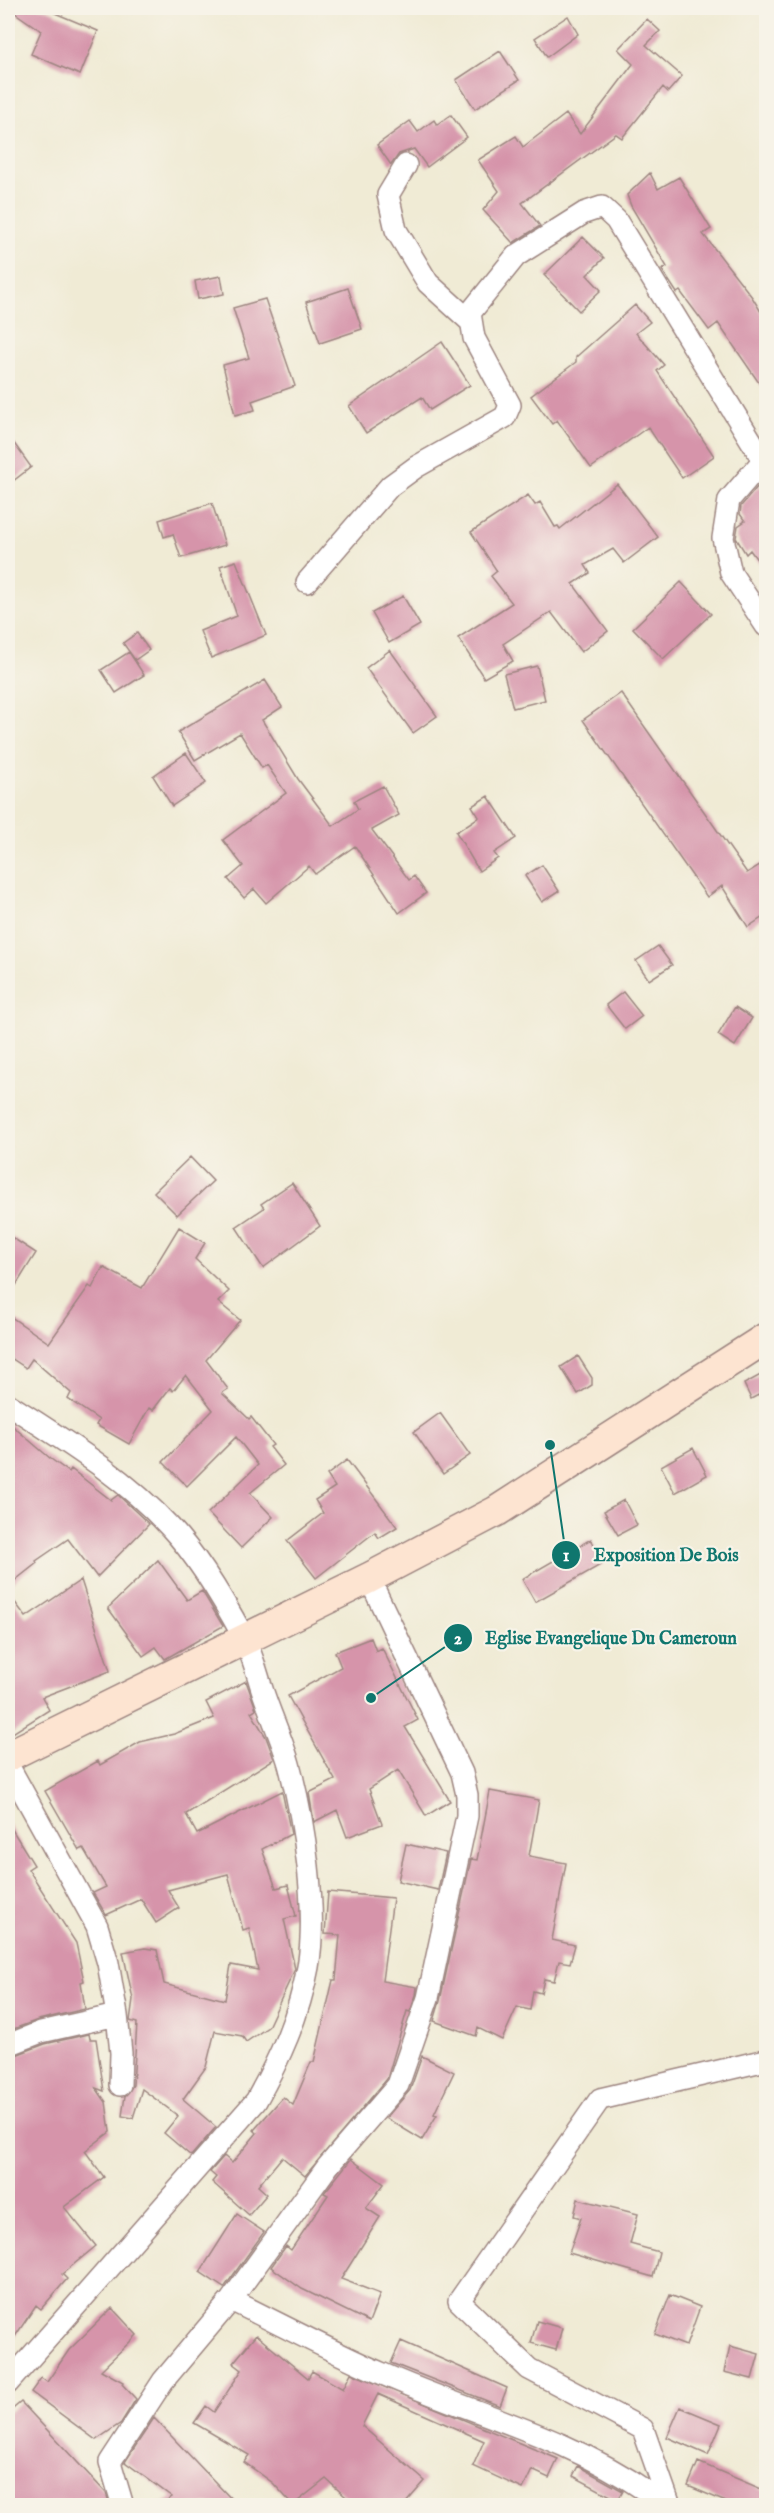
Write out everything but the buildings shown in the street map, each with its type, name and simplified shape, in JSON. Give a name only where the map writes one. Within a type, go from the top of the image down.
[{"type":"main road","points":[[8,1756],[369,1578],[497,1511],[766,1338]]},
{"type":"street","points":[[406,165],[388,195],[396,230],[428,283],[471,322]]},
{"type":"street","points":[[307,582],[390,486],[416,467],[506,417],[510,405],[474,338],[470,313],[516,256],[584,213],[602,207],[616,220],[765,459],[729,500],[723,538],[731,573],[766,626]]},
{"type":"street","points":[[8,1404],[103,1466],[144,1501],[171,1528],[198,1564],[244,1638],[289,1765],[306,1849],[310,1913],[308,1965],[297,2015],[276,2064],[256,2101],[12,2371]]},
{"type":"street","points":[[123,2505],[110,2462],[163,2381],[231,2300],[328,2166],[398,2085],[428,1998],[467,1816],[467,1795],[462,1773],[369,1578]]},
{"type":"street","points":[[8,1765],[97,1926],[108,1963],[117,2015],[122,2053],[120,2085]]},
{"type":"street","points":[[8,2045],[41,2032],[117,2015]]},
{"type":"street","points":[[670,2505],[643,2429],[529,2369],[459,2301],[600,2099],[766,2060]]},
{"type":"street","points":[[231,2300],[384,2375],[554,2439],[614,2469],[649,2493]]},
{"type":"place","name":"Exposition De Bois","points":[[550,1445]]},
{"type":"place","name":"Eglise Evangelique Du Cameroun","points":[[371,1698]]}]
